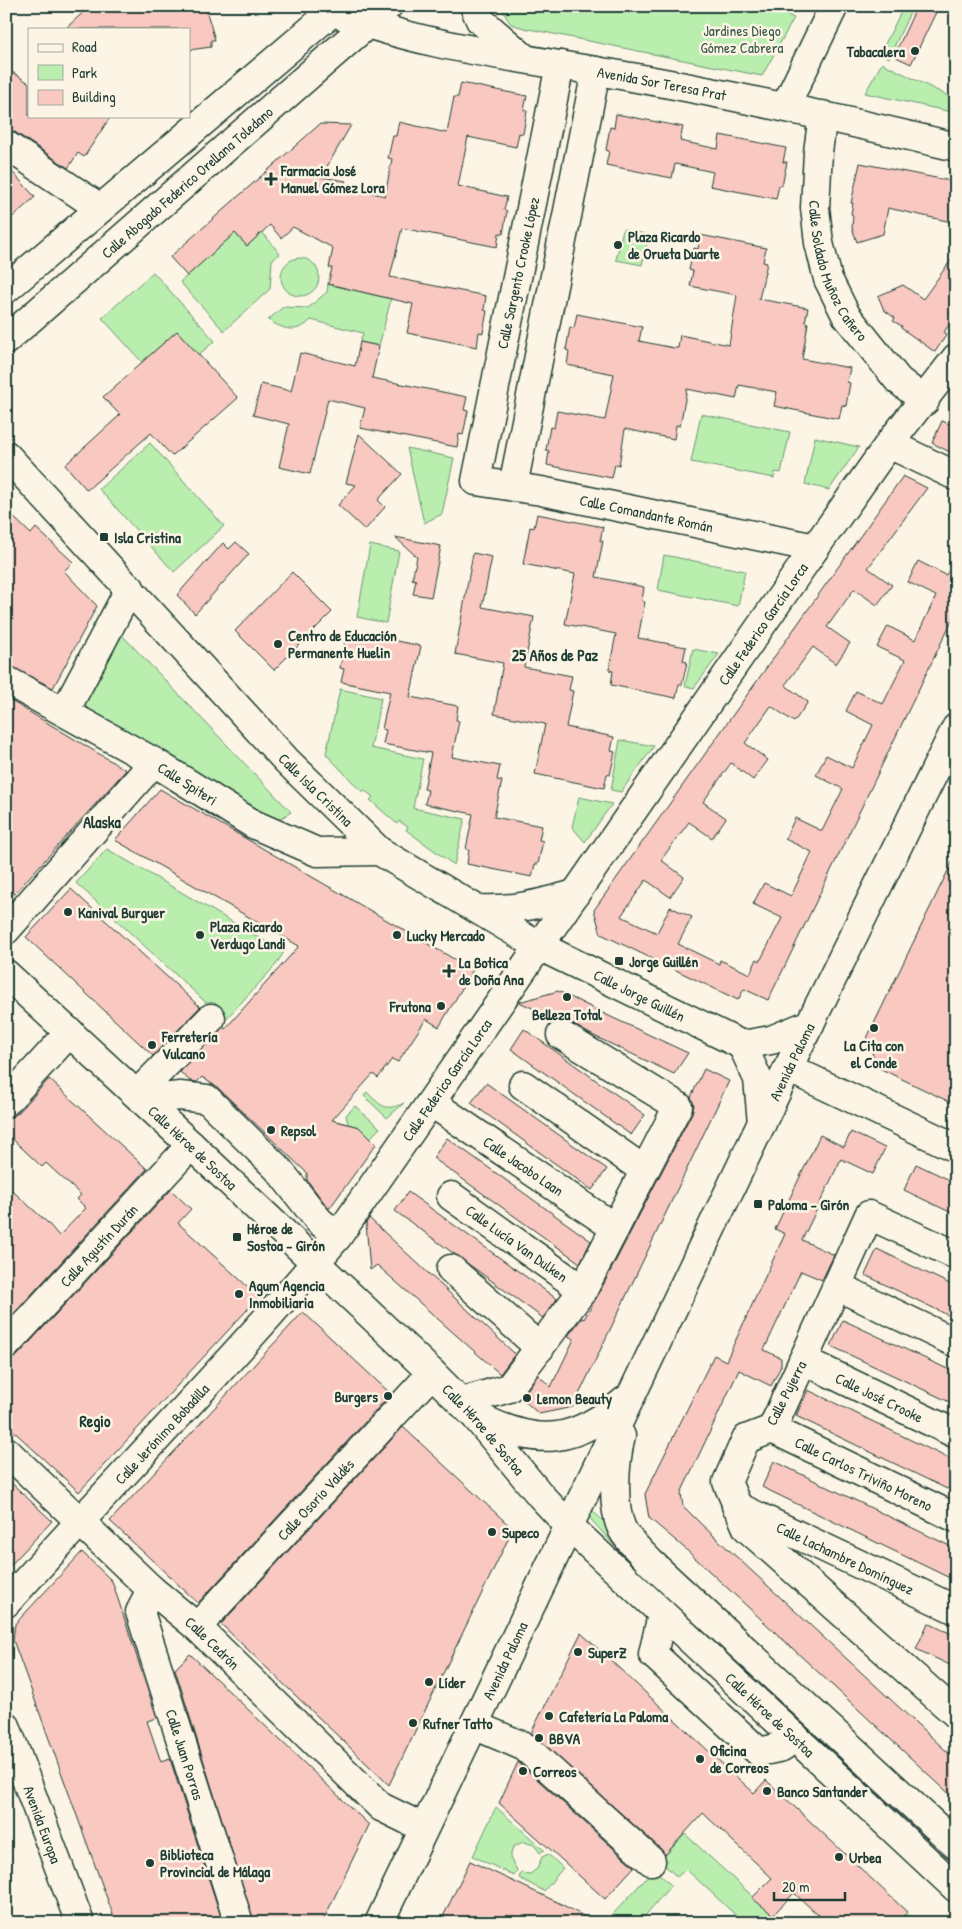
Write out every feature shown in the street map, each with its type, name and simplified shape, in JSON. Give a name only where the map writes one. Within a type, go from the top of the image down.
[{"type":"street","name":"Calle Abogado Federico Orellana Toledano","points":[[6,340],[388,6]]},
{"type":"street","points":[[474,6],[480,20],[524,58]]},
{"type":"street","points":[[785,107],[834,6]]},
{"type":"street","name":"Avenida Sor Teresa Prat","points":[[330,8],[367,25],[431,42],[785,107],[956,147]]},
{"type":"street","points":[[6,289],[330,8]]},
{"type":"street","name":"Calle Sargento Crooke López","points":[[476,480],[560,65]]},
{"type":"street","points":[[513,486],[596,71]]},
{"type":"street","name":"Calle Soldado Muñoz Cañero","points":[[823,115],[818,152],[815,208],[819,243],[828,279],[846,316],[898,380],[925,400]]},
{"type":"street","points":[[6,146],[100,208]]},
{"type":"street","name":"Calle Federico García Lorca","points":[[316,1264],[432,1103],[815,548],[889,444],[956,358]]},
{"type":"street","points":[[889,444],[956,476]]},
{"type":"street","name":"Calle Isla Cristina","points":[[6,455],[286,760],[379,851],[539,946]]},
{"type":"street","name":"Calle Comandante Román","points":[[476,480],[815,548]]},
{"type":"street","points":[[65,711],[130,588]]},
{"type":"street","name":"Calle Spiteri","points":[[6,680],[154,762],[253,824],[317,852],[379,851]]},
{"type":"street","name":"Avenida Paloma","points":[[378,1923],[570,1527],[629,1398],[788,1068],[953,738]]},
{"type":"street","points":[[6,930],[154,762]]},
{"type":"street","points":[[476,908],[501,910],[528,908],[575,894]]},
{"type":"street","name":"Calle Jorge Guillén","points":[[539,946],[742,1045]]},
{"type":"street","name":"Calle Héroe de Sostoa","points":[[6,974],[191,1145],[432,1373],[468,1409],[541,1496],[570,1527],[956,1888]]},
{"type":"street","points":[[139,1097],[211,1018]]},
{"type":"street","points":[[762,1123],[758,1079],[742,1045],[771,1040],[810,1024]]},
{"type":"street","points":[[6,1102],[70,1032]]},
{"type":"street","points":[[468,1409],[509,1388],[583,1290],[678,1106],[561,1035]]},
{"type":"street","points":[[788,1068],[956,1148]]},
{"type":"street","points":[[523,1085],[644,1170]]},
{"type":"street","points":[[139,1097],[180,1096],[207,1099],[279,1170],[319,1221],[338,1236]]},
{"type":"street","name":"Calle Jacobo Laan","points":[[432,1103],[615,1228]]},
{"type":"street","name":"Calle Agustín Durán","points":[[6,1345],[191,1145]]},
{"type":"street","name":"Calle Lucía Van Dulken","points":[[450,1196],[583,1290]]},
{"type":"street","name":"Calle Pujerra","points":[[956,1255],[869,1215],[772,1429],[746,1439],[727,1482],[746,1528],[956,1714]]},
{"type":"street","name":"Calle Jerónimo Bobadilla","points":[[6,1603],[80,1520],[289,1296],[316,1264]]},
{"type":"street","points":[[451,1269],[540,1348]]},
{"type":"street","points":[[837,1286],[956,1343]]},
{"type":"street","name":"Calle José Crooke","points":[[804,1360],[956,1434]]},
{"type":"street","name":"Calle Osorio Valdés","points":[[197,1626],[432,1373]]},
{"type":"street","name":"Avenida Paloma","points":[[468,1409],[503,1430],[535,1436],[555,1437],[580,1432],[601,1421],[629,1398]]},
{"type":"street","name":"Avenida Paloma","points":[[622,1530],[616,1488],[616,1456],[629,1398]]},
{"type":"street","name":"Calle Carlos Triviño Moreno","points":[[772,1429],[956,1518]]},
{"type":"street","name":"Calle Cedrón","points":[[6,1451],[151,1589],[197,1626],[381,1807],[424,1828]]},
{"type":"street","name":"Calle Lachambre Domínguez","points":[[736,1506],[956,1610]]},
{"type":"street","name":"Calle Héroe de Sostoa","points":[[622,1530],[650,1562],[956,1845]]},
{"type":"street","name":"Calle Juan Porras","points":[[151,1589],[140,1612],[239,1923]]},
{"type":"street","points":[[474,1725],[525,1747],[651,1861]]},
{"type":"street","name":"Avenida Europa","points":[[6,1726],[80,1923]]},
{"type":"green space","name":"Jardines Diego Gómez Cabrera","points":[[504,6],[769,6],[794,18],[762,76],[524,28],[511,24],[503,12]]},
{"type":"green space","points":[[904,6],[913,6],[889,58],[880,54]]},
{"type":"green space","points":[[882,63],[956,100],[956,113],[865,93]]},
{"type":"green space","points":[[623,229],[649,235],[642,265],[616,260]]},
{"type":"green space","points":[[262,232],[280,254],[272,260],[270,289],[224,331],[180,282],[235,233],[247,246]]},
{"type":"green space","points":[[300,258],[307,259],[313,264],[318,270],[318,284],[313,290],[307,295],[300,296],[293,295],[287,290],[282,284],[281,277],[282,270],[287,264],[293,259]]},
{"type":"green space","points":[[153,272],[215,341],[198,355],[177,331],[142,362],[102,318]]},
{"type":"green space","points":[[328,284],[391,299],[379,346],[360,342],[363,333],[311,320],[301,327],[290,329],[268,320],[283,307],[308,308],[327,292]]},
{"type":"green space","points":[[701,414],[790,432],[781,473],[775,472],[774,478],[691,462]]},
{"type":"green space","points":[[815,437],[859,447],[829,490],[805,484]]},
{"type":"green space","points":[[150,443],[224,526],[174,572],[99,489]]},
{"type":"green space","points":[[407,448],[454,458],[442,514],[424,523]]},
{"type":"green space","points":[[370,545],[399,551],[386,623],[357,617]]},
{"type":"green space","points":[[664,555],[745,571],[738,606],[658,590]]},
{"type":"green space","points":[[120,633],[291,812],[276,821],[88,713],[84,706],[85,697]]},
{"type":"green space","points":[[693,649],[719,654],[694,688],[685,686]]},
{"type":"green space","points":[[340,689],[381,698],[371,748],[423,759],[413,808],[465,819],[454,865],[406,830],[408,827],[399,821],[397,824],[370,800],[373,797],[364,790],[362,792],[326,754]]},
{"type":"green space","points":[[620,740],[654,746],[621,792],[611,790]]},
{"type":"green space","points":[[579,797],[612,804],[585,842],[572,827]]},
{"type":"green space","name":"Plaza Ricardo Verdugo Landi","points":[[107,849],[284,952],[275,966],[225,1020],[76,883]]},
{"type":"green space","points":[[367,1092],[384,1106],[392,1107],[404,1103],[387,1118],[364,1096]]},
{"type":"green space","points":[[355,1106],[380,1128],[370,1138],[359,1127],[348,1124],[346,1115]]},
{"type":"green space","points":[[589,1507],[605,1523],[609,1535],[619,1551],[587,1515]]},
{"type":"green space","points":[[496,1807],[544,1850],[540,1853],[534,1845],[523,1842],[513,1847],[510,1858],[517,1870],[514,1876],[473,1856]]},
{"type":"green space","points":[[685,1834],[773,1915],[766,1923],[744,1923],[686,1869],[677,1877],[660,1861]]},
{"type":"green space","points":[[548,1854],[563,1868],[544,1891],[519,1878],[521,1873],[530,1874],[537,1869],[542,1857]]},
{"type":"green space","points":[[654,1869],[671,1885],[639,1923],[605,1923]]},
{"type":"green space","points":[[907,1912],[918,1923],[897,1923]]},
{"type":"building","points":[[90,6],[205,6],[215,40],[211,40],[211,47],[190,50],[190,28],[66,28]]},
{"type":"building","points":[[917,6],[939,6],[911,64],[894,56]]},
{"type":"building","points":[[6,68],[28,82],[28,118],[110,118],[84,157],[78,153],[68,168],[15,132],[6,130]]},
{"type":"building","points":[[461,83],[527,96],[524,110],[527,111],[523,134],[519,133],[516,147],[468,137],[458,186],[507,197],[504,210],[507,211],[503,234],[499,233],[497,247],[402,228],[390,277],[486,296],[484,310],[487,311],[483,333],[479,332],[477,347],[407,333],[413,304],[328,284],[332,268],[329,268],[333,248],[293,227],[281,238],[270,225],[247,246],[235,233],[187,276],[170,257],[320,124],[351,125],[321,177],[346,181],[343,186],[385,196],[392,159],[388,158],[393,136],[396,136],[399,122],[447,133],[454,97],[458,97]]},
{"type":"building","points":[[616,114],[683,127],[680,141],[718,149],[720,135],[786,148],[783,162],[787,162],[782,186],[779,185],[776,199],[710,186],[713,172],[675,164],[672,178],[606,165],[609,151],[606,150],[610,127],[614,128]]},
{"type":"building","points":[[860,163],[956,182],[956,223],[888,208],[883,234],[857,242],[852,228],[853,215],[851,214],[853,203],[851,203]]},
{"type":"building","points":[[6,165],[35,197],[6,223]]},
{"type":"building","points":[[700,235],[766,248],[763,262],[767,263],[759,299],[808,308],[805,322],[808,323],[802,359],[850,368],[847,382],[850,383],[846,406],[842,405],[839,419],[774,406],[777,392],[739,385],[736,399],[687,389],[680,426],[676,425],[674,439],[625,429],[619,465],[615,464],[612,478],[547,465],[549,451],[546,450],[550,427],[554,428],[557,411],[605,420],[614,374],[567,365],[569,351],[566,350],[570,327],[574,328],[577,314],[642,327],[639,341],[678,348],[680,335],[729,345],[737,295],[690,286],[693,271],[689,270],[694,248],[698,249]]},
{"type":"building","points":[[956,253],[956,315],[944,332],[947,334],[935,352],[893,321],[895,318],[884,310],[878,296],[903,285],[923,299]]},
{"type":"building","points":[[177,331],[238,398],[172,456],[151,433],[87,490],[65,465],[120,415],[103,397]]},
{"type":"building","points":[[360,342],[379,346],[372,378],[467,397],[464,410],[468,411],[463,435],[459,434],[457,447],[360,428],[365,408],[328,399],[310,474],[279,467],[289,424],[253,415],[261,384],[291,391],[300,353],[355,366]]},
{"type":"building","points":[[942,421],[956,427],[956,455],[932,443]]},
{"type":"building","points":[[359,434],[402,474],[378,500],[385,507],[365,530],[338,505],[356,485],[346,483]]},
{"type":"building","points":[[903,476],[927,488],[868,568],[892,585],[877,605],[854,589],[827,627],[850,643],[836,664],[813,647],[785,685],[808,702],[794,722],[771,706],[745,743],[768,760],[753,780],[731,763],[703,802],[726,818],[712,838],[689,822],[661,860],[684,877],[670,897],[646,880],[621,916],[657,933],[670,907],[692,917],[678,944],[719,964],[720,960],[750,974],[757,959],[760,961],[782,918],[753,904],[764,883],[791,896],[812,852],[785,839],[795,818],[822,831],[843,789],[816,775],[826,755],[852,768],[873,725],[846,711],[856,691],[883,704],[905,660],[877,647],[888,626],[915,640],[936,596],[908,582],[918,561],[946,575],[956,556],[956,612],[780,976],[768,1000],[744,989],[738,1000],[601,934],[594,910]]},
{"type":"building","points":[[6,510],[31,534],[36,528],[73,562],[64,571],[97,606],[53,688],[6,664]]},
{"type":"building","points":[[537,514],[603,527],[600,541],[603,541],[596,577],[644,587],[642,601],[645,602],[638,638],[686,647],[683,661],[687,662],[682,685],[679,684],[676,698],[611,685],[613,671],[609,670],[616,634],[565,624],[575,574],[523,564],[530,527],[534,528]]},
{"type":"building","points":[[395,537],[441,546],[431,597],[413,594],[416,580],[412,579],[417,557]]},
{"type":"building","points":[[236,542],[249,554],[195,614],[177,595],[223,543],[229,549]]},
{"type":"building","points":[[473,553],[492,557],[482,607],[534,617],[524,667],[572,676],[569,690],[573,691],[566,727],[614,737],[611,751],[615,752],[610,775],[607,774],[604,788],[535,774],[545,724],[494,714],[503,663],[455,654]]},
{"type":"building","points":[[292,572],[332,612],[274,670],[235,631]]},
{"type":"building","points":[[347,631],[421,646],[410,697],[458,706],[456,720],[459,721],[452,757],[500,766],[497,780],[502,781],[494,817],[542,826],[539,840],[543,841],[538,864],[535,864],[532,877],[467,864],[469,850],[466,849],[473,814],[425,804],[428,790],[424,789],[431,753],[383,744],[386,730],[382,729],[390,692],[341,682],[344,669],[340,668]]},
{"type":"building","points":[[6,698],[126,770],[6,903]]},
{"type":"building","points":[[160,789],[473,970],[439,1027],[426,1019],[398,1062],[392,1059],[378,1078],[373,1074],[332,1120],[359,1127],[376,1144],[329,1209],[307,1180],[307,1173],[218,1088],[202,1077],[197,1082],[190,1081],[180,1072],[223,1027],[225,1029],[299,946],[115,840]]},
{"type":"building","points":[[956,854],[956,1105],[877,1067],[867,1038]]},
{"type":"building","points":[[71,889],[200,1007],[153,1056],[26,937]]},
{"type":"building","points":[[558,991],[688,1053],[674,1074],[569,1022],[559,1020],[519,1002]]},
{"type":"building","points":[[524,1029],[645,1115],[631,1135],[511,1049]]},
{"type":"building","points":[[704,1069],[729,1081],[573,1407],[539,1414],[521,1398],[538,1375],[551,1387],[574,1339],[568,1336],[582,1318],[584,1319],[597,1297],[692,1113],[694,1105],[691,1097]]},
{"type":"building","points":[[49,1079],[147,1169],[6,1322],[6,1185],[48,1223],[59,1236],[86,1208],[77,1199],[81,1195],[46,1163],[42,1167],[6,1133],[6,1120],[18,1113]]},
{"type":"building","points":[[486,1083],[607,1169],[592,1190],[471,1103]]},
{"type":"building","points":[[851,1132],[885,1148],[873,1174],[841,1159],[802,1240],[834,1255],[822,1280],[801,1271],[764,1350],[781,1358],[781,1366],[771,1386],[739,1370],[681,1493],[683,1506],[956,1760],[956,1800],[681,1545],[649,1518],[647,1507],[645,1494],[714,1355],[726,1361],[785,1234],[775,1229],[820,1135],[844,1147]]},
{"type":"building","points":[[447,1138],[591,1241],[580,1263],[433,1158]]},
{"type":"building","points":[[916,1164],[956,1183],[956,1215],[904,1190]]},
{"type":"building","points":[[171,1190],[191,1209],[178,1223],[259,1297],[79,1492],[6,1424],[6,1360],[17,1356]]},
{"type":"building","points":[[408,1192],[557,1299],[543,1318],[395,1211]]},
{"type":"building","points":[[369,1218],[515,1354],[500,1374],[377,1265],[370,1270],[366,1223]]},
{"type":"building","points":[[877,1249],[956,1287],[956,1319],[865,1275]]},
{"type":"building","points":[[303,1312],[391,1394],[198,1603],[110,1521]]},
{"type":"building","points":[[843,1320],[956,1373],[956,1405],[831,1346]]},
{"type":"building","points":[[808,1390],[956,1462],[956,1490],[949,1487],[947,1489],[796,1416]]},
{"type":"building","points":[[403,1427],[513,1529],[389,1785],[221,1624]]},
{"type":"building","points":[[774,1461],[956,1549],[956,1581],[762,1487]]},
{"type":"building","points":[[6,1478],[52,1521],[6,1570]]},
{"type":"building","points":[[82,1552],[112,1581],[157,1718],[147,1721],[161,1762],[170,1759],[223,1923],[116,1923],[13,1640],[15,1624]]},
{"type":"building","points":[[928,1623],[956,1636],[956,1668],[916,1649]]},
{"type":"building","points":[[581,1633],[754,1793],[766,1780],[907,1912],[897,1923],[827,1923],[794,1893],[773,1915],[752,1898],[772,1878],[703,1813],[665,1855],[661,1849],[531,1733]]},
{"type":"building","points":[[190,1654],[369,1825],[322,1923],[254,1923],[175,1669]]},
{"type":"building","points":[[518,1762],[634,1867],[605,1899],[499,1803]]},
{"type":"building","points":[[470,1861],[559,1903],[597,1923],[440,1923]]},
{"type":"place","name":"Tabacalera","points":[[915,51]]},
{"type":"place","name":"Farmacia José Manuel Gómez Lora","points":[[271,179]]},
{"type":"place","name":"Plaza Ricardo de Orueta Duarte","points":[[618,245]]},
{"type":"place","name":"Isla Cristina","points":[[104,537]]},
{"type":"place","name":"Centro de Educación Permanente Huelin","points":[[278,644]]},
{"type":"place","name":"Kanival Burguer","points":[[68,912]]},
{"type":"place","name":"Plaza Ricardo Verdugo Landi","points":[[200,935]]},
{"type":"place","name":"Lucky Mercado","points":[[397,935]]},
{"type":"place","name":"Jorge Guillén","points":[[619,961]]},
{"type":"place","name":"La Botica de Doña Ana","points":[[449,971]]},
{"type":"place","name":"Belleza Total","points":[[567,997]]},
{"type":"place","name":"Frutona","points":[[441,1006]]},
{"type":"place","name":"La Cita con el Conde","points":[[874,1028]]},
{"type":"place","name":"Ferretería Vulcano","points":[[152,1045]]},
{"type":"place","name":"Repsol","points":[[271,1130]]},
{"type":"place","name":"Paloma - Girón","points":[[758,1204]]},
{"type":"place","name":"Héroe de Sostoa - Girón","points":[[237,1237]]},
{"type":"place","name":"Agum Agencia Inmobiliaria","points":[[239,1294]]},
{"type":"place","name":"Burgers","points":[[388,1396]]},
{"type":"place","name":"Lemon Beauty","points":[[527,1398]]},
{"type":"place","name":"Supeco","points":[[492,1532]]},
{"type":"place","name":"SuperZ","points":[[578,1652]]},
{"type":"place","name":"Líder","points":[[429,1682]]},
{"type":"place","name":"Cafetería La Paloma","points":[[549,1716]]},
{"type":"place","name":"Rufner Tatto","points":[[413,1723]]},
{"type":"place","name":"BBVA","points":[[539,1738]]},
{"type":"place","name":"Oficina de Correos","points":[[700,1759]]},
{"type":"place","name":"Correos","points":[[523,1771]]},
{"type":"place","name":"Banco Santander","points":[[767,1791]]},
{"type":"place","name":"Urbea","points":[[839,1857]]},
{"type":"place","name":"Biblioteca Provincial de Málaga","points":[[150,1863]]},
{"type":"district","name":"25 Años de Paz","points":[[555,655]]},
{"type":"district","name":"Alaska","points":[[102,822]]},
{"type":"district","name":"Regio","points":[[95,1421]]}]
